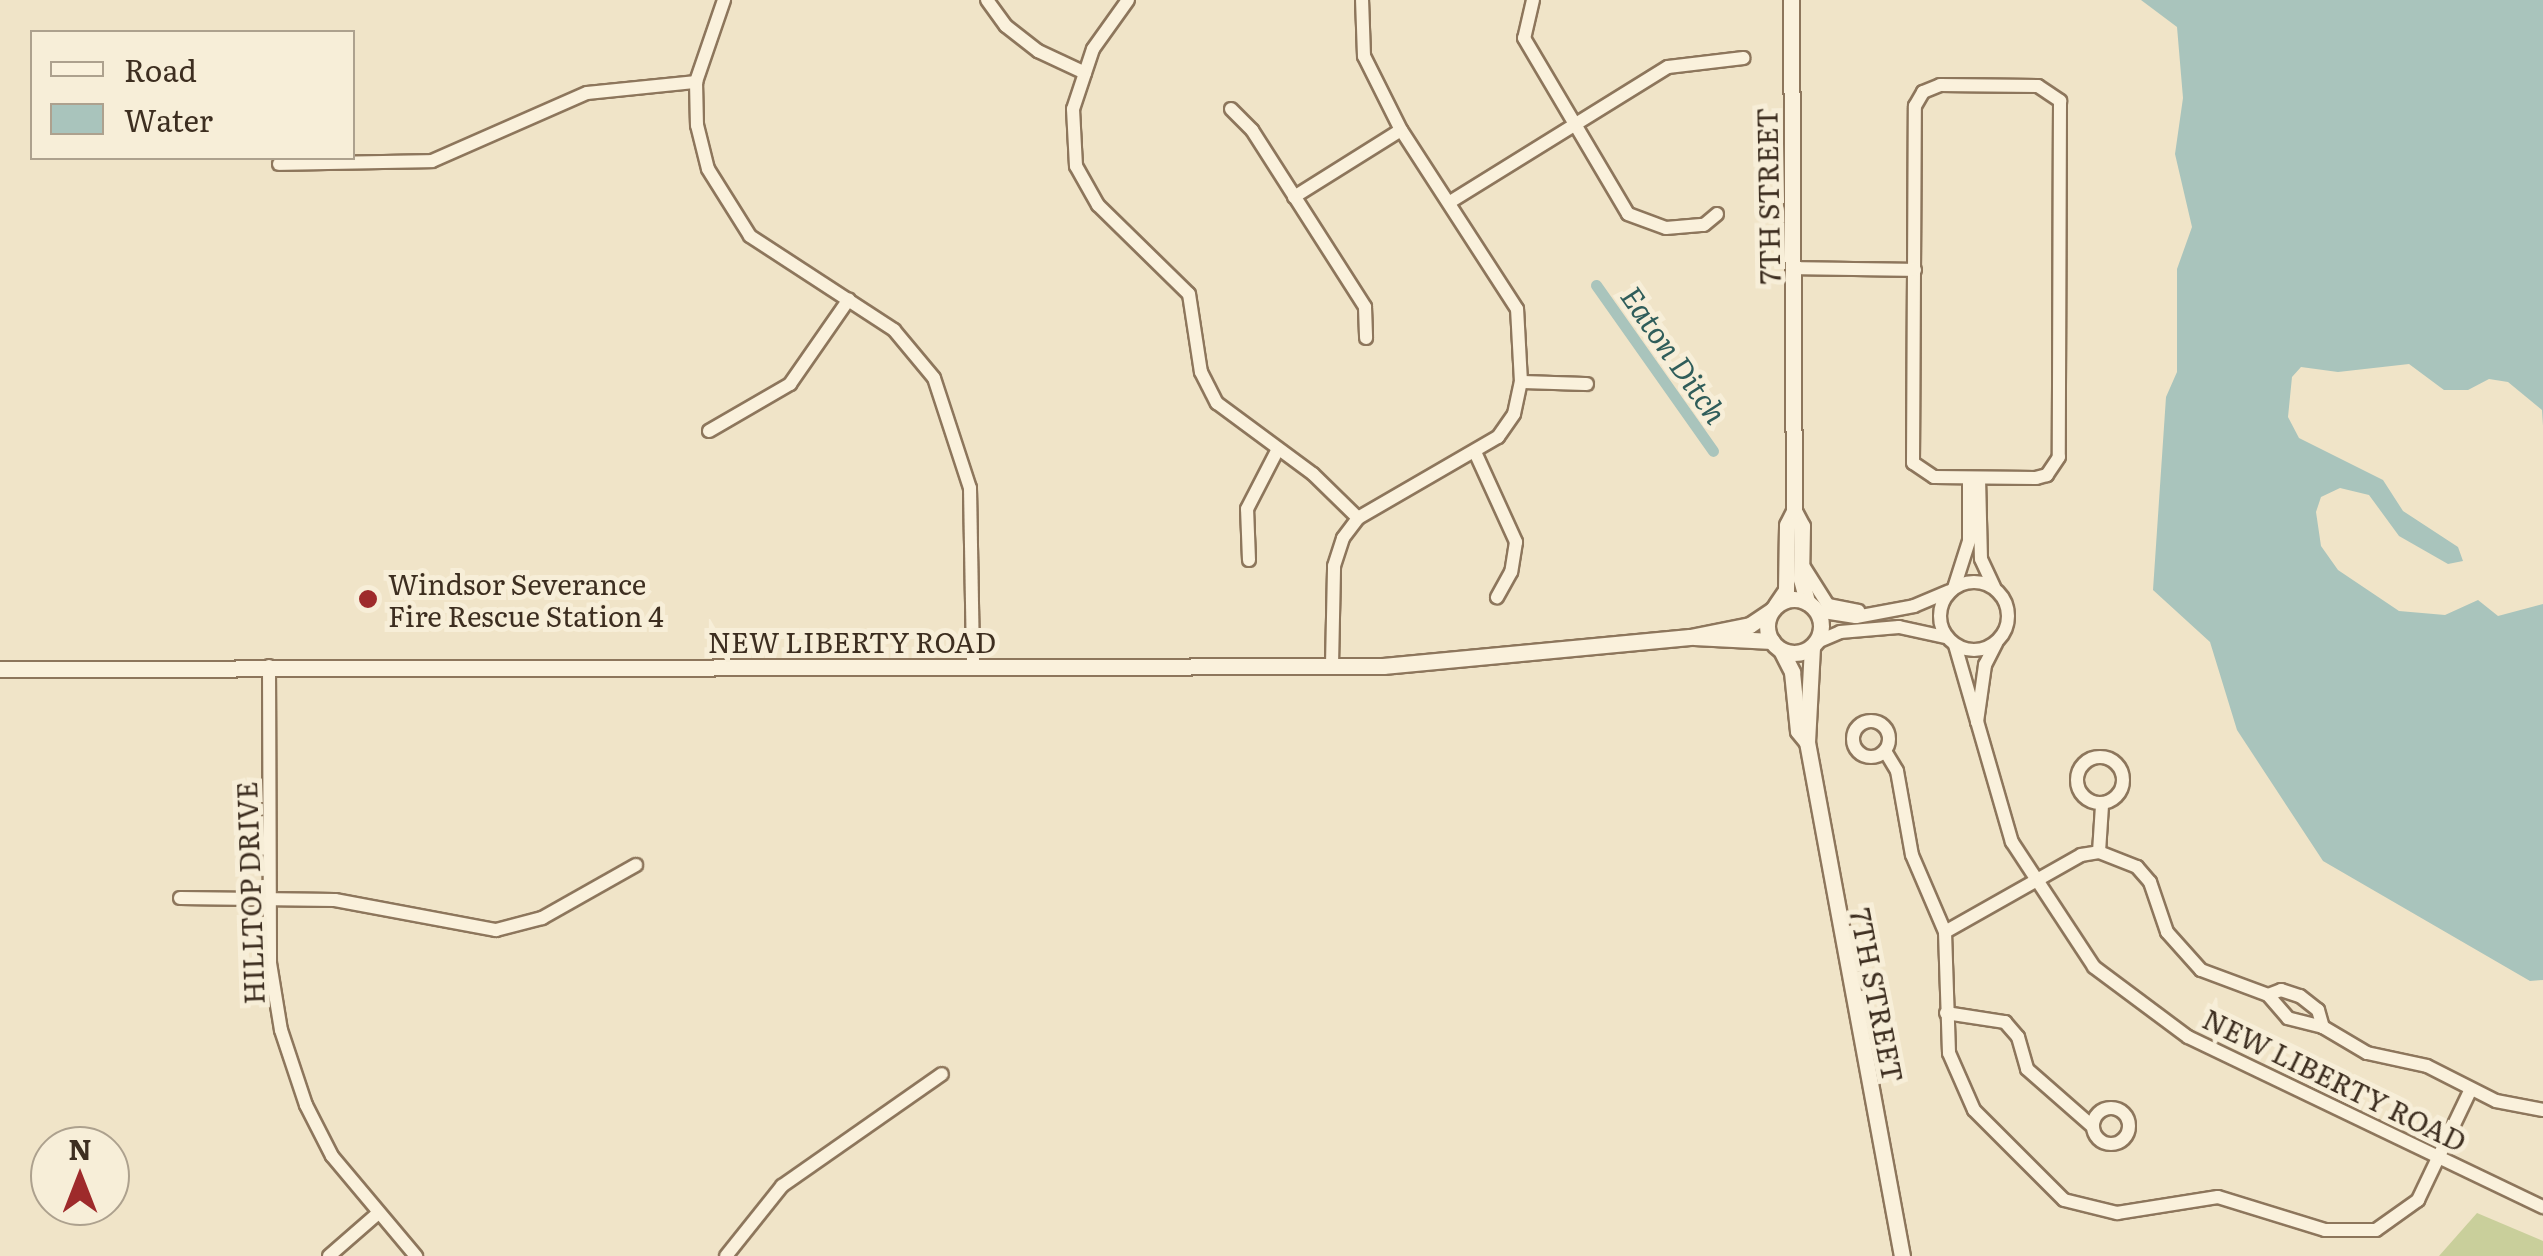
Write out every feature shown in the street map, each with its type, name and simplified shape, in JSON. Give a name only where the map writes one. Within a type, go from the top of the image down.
[{"type":"street","points":[[724,0],[696,82],[702,149],[728,210],[770,253],[894,330],[934,378],[954,428],[970,488],[973,666]]},
{"type":"street","points":[[987,0],[1027,42],[1085,73]]},
{"type":"street","points":[[1128,0],[1093,49],[1073,109],[1076,166],[1098,204],[1189,294],[1200,372],[1217,403],[1358,518]]},
{"type":"street","points":[[1332,665],[1334,566],[1358,518],[1498,437],[1514,414],[1522,382],[1517,309],[1401,130],[1364,56],[1362,0]]},
{"type":"street","points":[[1532,0],[1524,38],[1628,214],[1666,228],[1704,225],[1717,214]]},
{"type":"street","name":"7TH STREET","points":[[1791,0],[1794,511],[1787,525],[1786,590],[1774,608],[1776,646],[1791,671],[1798,732],[1807,742]]},
{"type":"street","points":[[1450,202],[1668,68],[1743,58]]},
{"type":"street","points":[[278,164],[432,161],[587,92],[696,82]]},
{"type":"street","points":[[1940,85],[2038,86],[2054,94],[2062,110],[2059,458],[2047,475],[2036,478],[1974,478],[1925,476],[1913,464],[1918,98],[1940,85]]},
{"type":"street","points":[[1231,109],[1294,196],[1365,307],[1366,338]]},
{"type":"street","points":[[1294,196],[1401,130]]},
{"type":"street","points":[[1792,268],[1914,270]]},
{"type":"street","points":[[709,431],[790,384],[849,299]]},
{"type":"street","points":[[1522,382],[1587,384]]},
{"type":"street","points":[[1248,560],[1247,509],[1277,451]]},
{"type":"street","points":[[1475,452],[1516,542],[1512,572],[1497,597]]},
{"type":"street","points":[[1951,642],[1939,618],[1969,541],[1974,478]]},
{"type":"street","points":[[1814,644],[1840,632],[1899,627],[1977,650],[1998,641],[2008,610],[1981,559],[1974,478]]},
{"type":"street","name":"7TH STREET","points":[[1794,511],[1802,526],[1802,564],[1812,606],[1814,644],[1807,742],[1902,1256]]},
{"type":"street","points":[[1802,564],[1828,605],[1870,612]]},
{"type":"street","points":[[1812,606],[1840,619],[1914,606],[1979,582],[1995,589]]},
{"type":"street","name":"NEW LIBERTY ROAD","points":[[4,667],[1422,665],[1690,636],[1750,625],[1774,608],[1812,606]]},
{"type":"street","name":"NEW LIBERTY ROAD","points":[[1690,636],[1776,646],[1814,644]]},
{"type":"street","name":"NEW LIBERTY ROAD","points":[[1977,722],[1985,665],[1998,641]]},
{"type":"street","name":"NEW LIBERTY ROAD","points":[[1951,642],[1977,722],[1996,802],[2033,882],[2094,967],[2188,1037],[2543,1207]]},
{"type":"street","name":"HILLTOP DRIVE","points":[[269,666],[269,898],[274,1000],[295,1076],[332,1156],[376,1215],[416,1256]]},
{"type":"street","points":[[1885,751],[1897,771],[1912,855],[1945,932],[1949,1053],[1974,1110],[2064,1200],[2090,1212],[2218,1197],[2351,1234],[2403,1216],[2439,1157],[2471,1089]]},
{"type":"street","points":[[2099,852],[2102,805]]},
{"type":"street","points":[[1945,932],[2081,855],[2099,852],[2137,867],[2150,882],[2166,932],[2202,970],[2268,995],[2288,1018],[2323,1027],[2367,1054],[2427,1066],[2471,1089],[2543,1110]]},
{"type":"street","points":[[180,898],[335,900],[496,930],[542,918],[636,865]]},
{"type":"street","points":[[2268,995],[2281,990],[2300,996],[2318,1010],[2323,1027]]},
{"type":"street","points":[[1946,1013],[2005,1022],[2018,1037],[2026,1069],[2093,1128]]},
{"type":"street","points":[[726,1256],[782,1186],[942,1074]]},
{"type":"street","points":[[328,1256],[376,1215]]},
{"type":"green space","points":[[2477,1213],[2543,1241],[2543,1256],[2439,1256]]},
{"type":"water","points":[[2141,0],[2543,0],[2543,426],[2542,410],[2508,382],[2489,379],[2468,390],[2444,390],[2409,364],[2338,372],[2301,367],[2292,377],[2288,417],[2299,438],[2383,480],[2403,511],[2458,547],[2463,561],[2448,564],[2399,536],[2369,495],[2340,488],[2321,497],[2316,512],[2321,546],[2338,570],[2399,611],[2445,615],[2478,600],[2498,616],[2543,604],[2543,980],[2530,981],[2323,861],[2237,730],[2210,642],[2153,590],[2166,397],[2177,372],[2177,269],[2192,227],[2175,154],[2183,98],[2177,27]]},
{"type":"waterway","name":"Eaton Ditch","points":[[1596,285],[1713,451]]},
{"type":"place","name":"Windsor Severance Fire Rescue Station 4","points":[[368,599]]}]
